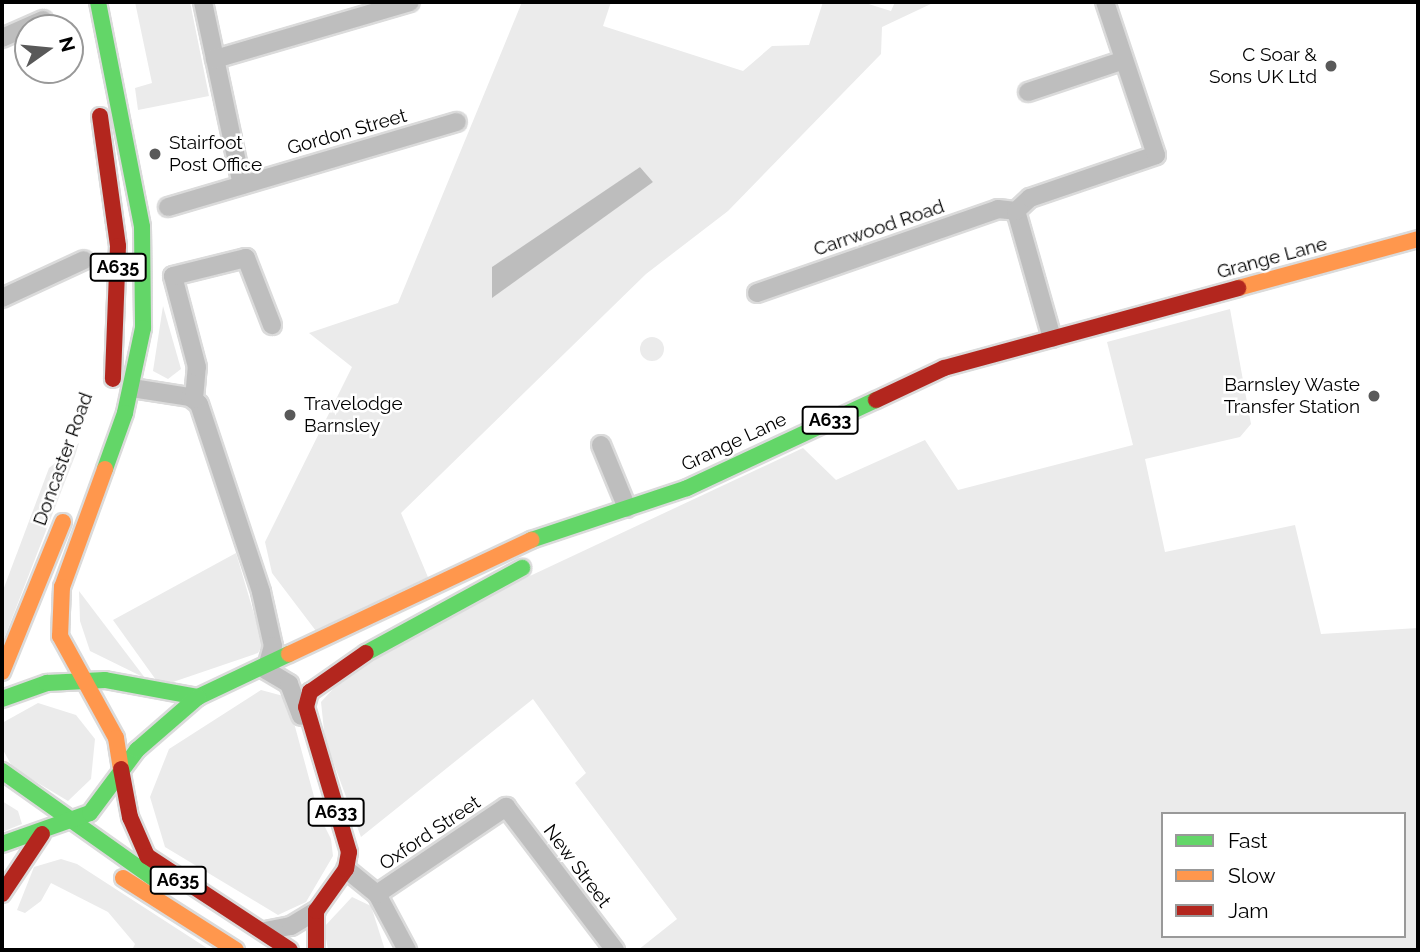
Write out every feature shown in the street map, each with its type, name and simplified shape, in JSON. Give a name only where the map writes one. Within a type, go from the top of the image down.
[{"type":"main road","name":"Doncaster Road","points":[[82,2],[112,192],[120,301],[114,373],[88,461]]},
{"type":"main road","name":"A635","points":[[98,2],[142,227],[143,328],[132,388],[58,604],[62,642],[83,684],[110,725],[122,767],[134,830],[147,856],[290,950]]},
{"type":"main road","name":"Grange Lane","points":[[198,697],[266,670],[528,541],[687,488],[944,368],[1418,239]]},
{"type":"main road","name":"Doncaster Road","points":[[2,672],[72,499]]},
{"type":"main road","name":"A633","points":[[346,869],[349,852],[316,755],[306,707],[316,686],[627,508]]},
{"type":"main road","points":[[2,699],[47,683],[83,684],[105,680],[198,697]]},
{"type":"main road","name":"A633","points":[[122,767],[198,697]]},
{"type":"main road","points":[[2,844],[45,833],[73,822],[102,802],[122,767]]},
{"type":"main road","points":[[2,771],[234,933],[244,950]]},
{"type":"main road","points":[[45,833],[67,844]]},
{"type":"main road","points":[[2,894],[45,833]]},
{"type":"main road","name":"A635","points":[[88,855],[236,950]]},
{"type":"main road","points":[[316,950],[316,911],[346,869]]},
{"type":"main road","points":[[230,912],[268,950]]},
{"type":"street","points":[[203,2],[242,185]]},
{"type":"street","points":[[215,59],[410,2]]},
{"type":"street","name":"Carrwood Road","points":[[757,293],[998,209],[1016,211],[1030,198],[1156,155],[1121,61],[1105,2]]},
{"type":"street","points":[[1028,92],[1121,61]]},
{"type":"street","name":"Gordon Street","points":[[168,207],[457,122]]},
{"type":"street","points":[[1016,211],[1052,338]]},
{"type":"street","points":[[272,325],[246,258],[184,270],[172,282],[197,367],[194,399],[227,479],[270,630],[266,670],[289,684],[316,755]]},
{"type":"street","points":[[2,298],[84,260]]},
{"type":"street","points":[[132,388],[194,399]]},
{"type":"street","points":[[601,445],[627,508]]},
{"type":"street","name":"Oxford Street","points":[[377,894],[506,807]]},
{"type":"street","name":"New Street","points":[[506,807],[615,950]]},
{"type":"street","points":[[346,869],[377,894],[407,950]]},
{"type":"street","points":[[261,931],[291,926],[316,911]]},
{"type":"shaded area","points":[[135,2],[190,2],[209,96],[138,110],[135,88],[152,83]]},
{"type":"shaded area","points":[[522,2],[611,2],[603,26],[743,71],[772,46],[809,45],[823,2],[862,2],[891,11],[895,2],[935,2],[882,27],[881,54],[728,211],[646,274],[401,513],[430,582],[316,631],[272,573],[265,542],[352,367],[309,333],[398,303]],"holes":[[[640,167],[653,182],[492,267]]]},
{"type":"shaded area","points":[[640,167],[653,182],[492,298],[492,267]]},
{"type":"shaded area","points":[[163,306],[181,369],[168,379],[153,371]]},
{"type":"shaded area","points":[[1230,309],[1251,424],[1240,437],[1145,459],[1165,552],[1295,525],[1321,634],[1418,628],[1418,950],[638,950],[677,919],[575,783],[586,773],[533,699],[361,837],[325,740],[321,702],[344,677],[502,589],[803,448],[836,480],[925,440],[958,490],[1133,445],[1107,342]]},
{"type":"shaded area","points":[[652,337],[663,344],[664,349],[657,360],[652,361],[641,354],[640,349],[647,338]]},
{"type":"shaded area","points":[[79,443],[2,644],[2,593],[49,468]]},
{"type":"shaded area","points":[[236,553],[263,644],[258,653],[173,682],[156,680],[113,620]]},
{"type":"shaded area","points":[[79,591],[145,678],[90,651],[80,621]]},
{"type":"shaded area","points":[[261,690],[287,697],[319,815],[331,839],[333,856],[306,902],[278,915],[165,847],[150,797],[169,749]]},
{"type":"shaded area","points":[[38,703],[76,715],[95,739],[91,779],[68,801],[13,768],[2,748],[2,723]]},
{"type":"shaded area","points":[[2,801],[18,811],[22,824],[2,832]]},
{"type":"shaded area","points":[[61,859],[77,864],[210,950],[132,950],[135,944],[108,912],[51,883],[41,901],[25,913],[17,910],[34,867]]},
{"type":"shaded area","points":[[352,897],[371,906],[385,950],[328,950],[324,927]]},
{"type":"traffic: fast","points":[[98,2],[142,227],[143,328],[125,413],[105,469]]},
{"type":"traffic: fast","points":[[531,540],[687,488],[876,400]]},
{"type":"traffic: fast","points":[[366,653],[522,568]]},
{"type":"traffic: fast","points":[[2,699],[47,683],[105,680],[198,697],[289,654]]},
{"type":"traffic: fast","points":[[2,844],[90,813],[137,750],[198,697]]},
{"type":"traffic: fast","points":[[2,771],[156,880]]},
{"type":"traffic: slow","points":[[1238,288],[1418,239]]},
{"type":"traffic: slow","points":[[105,469],[62,587],[60,636],[116,738],[121,769]]},
{"type":"traffic: slow","points":[[2,672],[63,522]]},
{"type":"traffic: slow","points":[[289,654],[531,540]]},
{"type":"traffic: slow","points":[[123,878],[236,950]]},
{"type":"traffic: jam","points":[[100,116],[118,246],[113,379]]},
{"type":"traffic: jam","points":[[876,400],[944,368],[1238,288]]},
{"type":"traffic: jam","points":[[316,950],[316,911],[346,869],[349,852],[306,707],[310,692],[366,653]]},
{"type":"traffic: jam","points":[[121,769],[130,817],[147,856],[290,950]]},
{"type":"traffic: jam","points":[[2,894],[42,834]]},
{"type":"place","name":"C Soar & Sons UK Ltd","points":[[1331,66]]},
{"type":"place","name":"Stairfoot Post Office","points":[[155,154]]},
{"type":"place","name":"Barnsley Waste Transfer Station","points":[[1374,396]]},
{"type":"place","name":"Travelodge Barnsley","points":[[290,415]]}]
